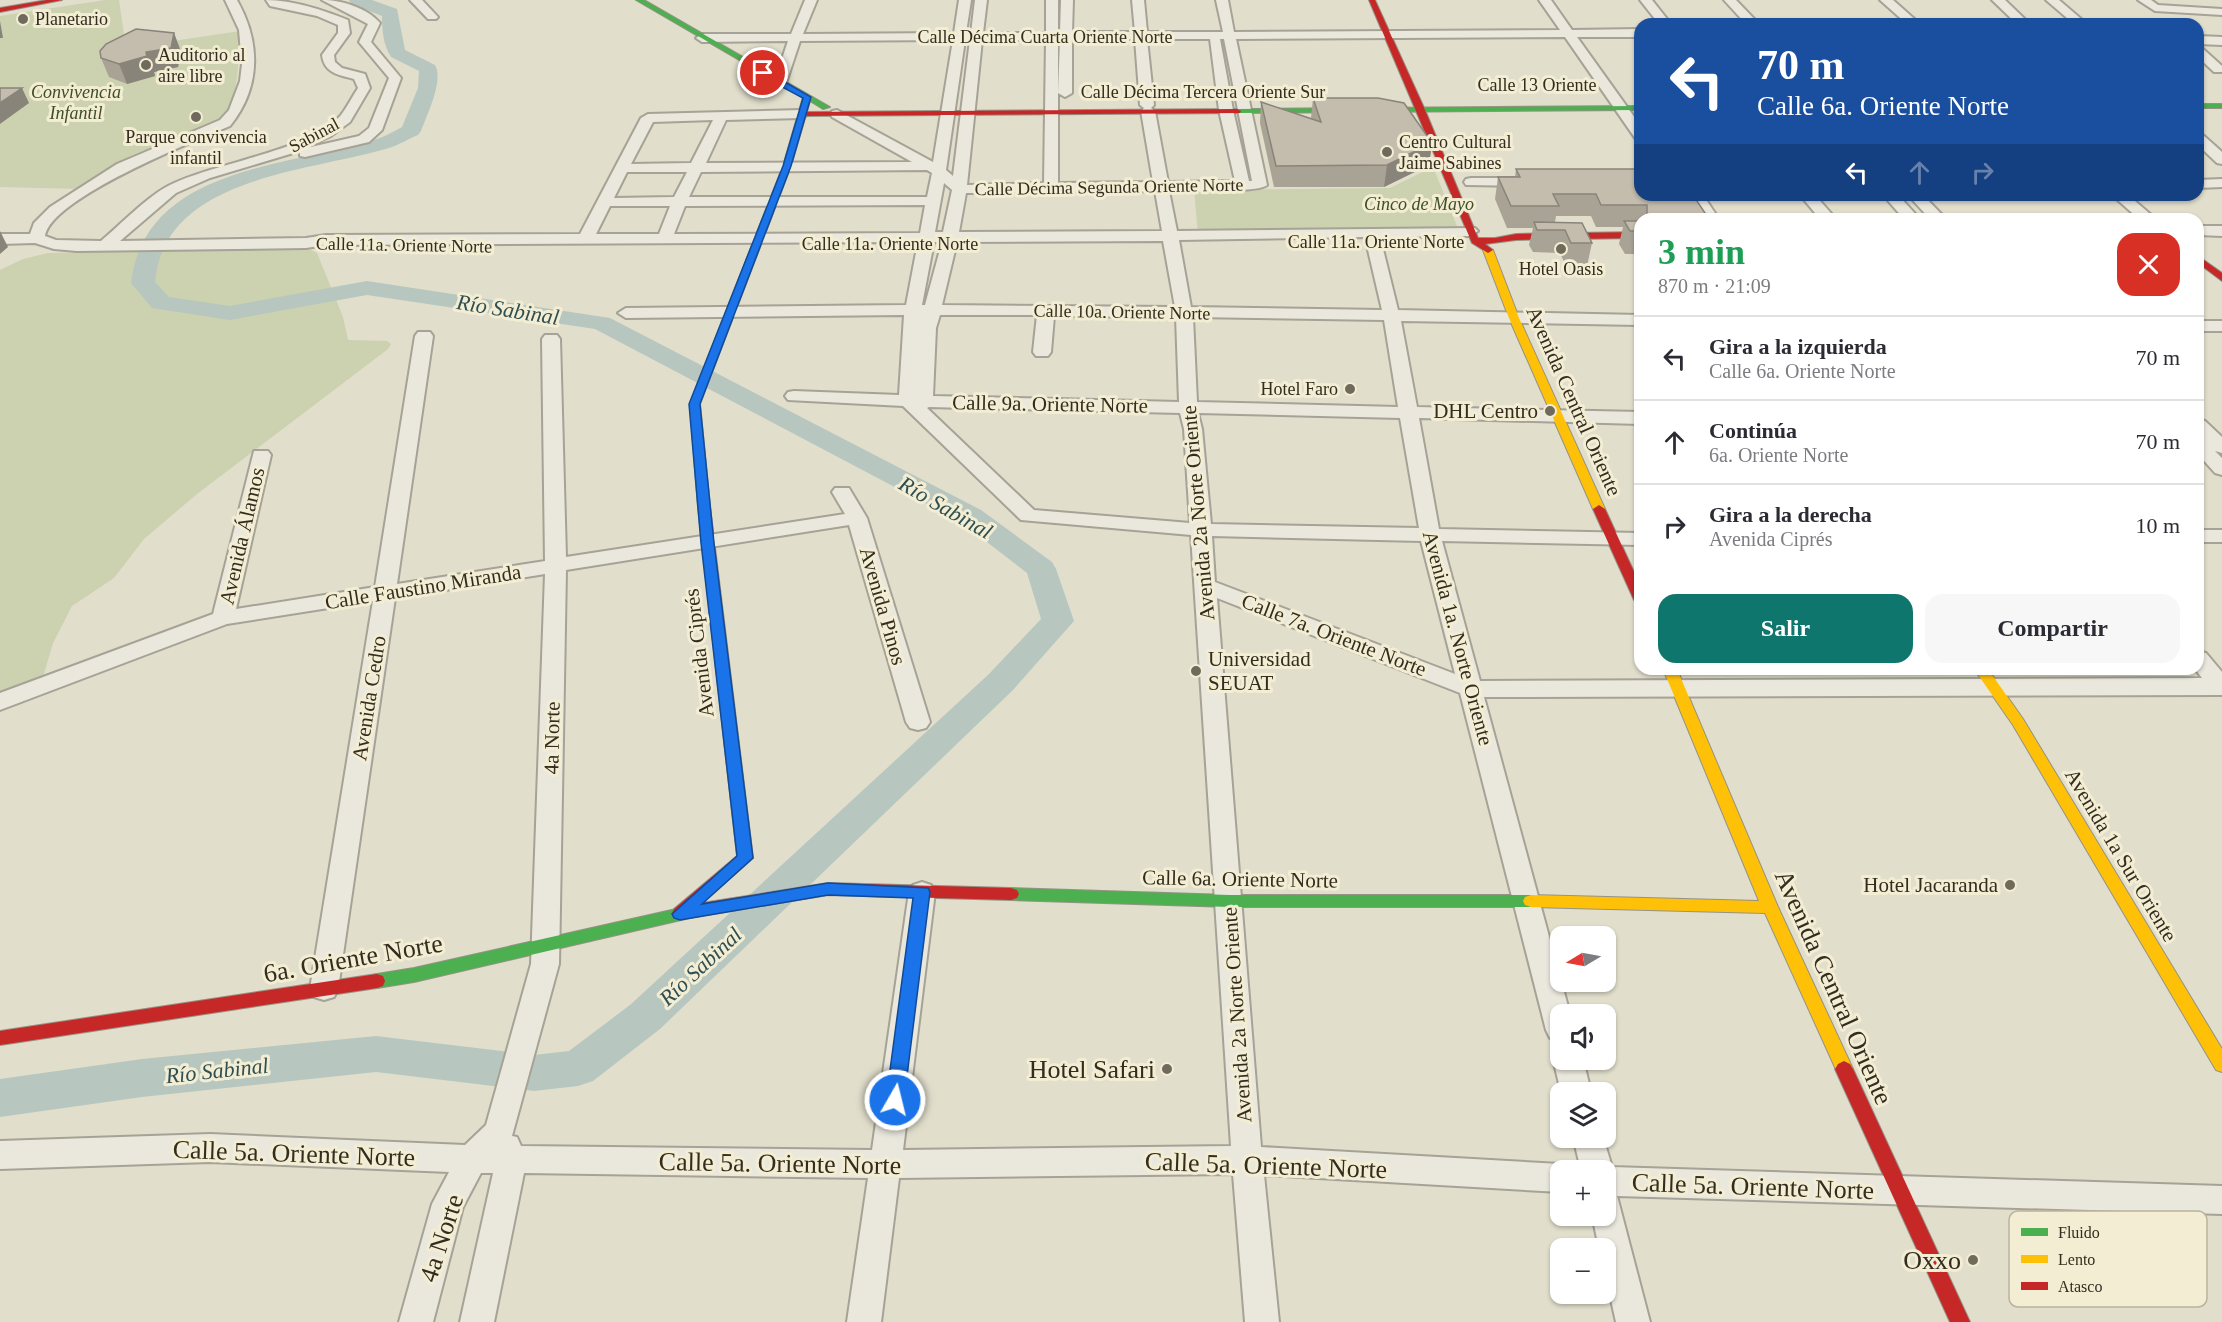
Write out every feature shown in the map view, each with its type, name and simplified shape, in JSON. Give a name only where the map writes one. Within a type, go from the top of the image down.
[{"type":"street","points":[[0,4],[24,0]]},
{"type":"street","points":[[0,10],[59,0]]},
{"type":"street","points":[[248,163],[276,160],[364,140],[375,130],[395,78],[389,67],[371,53],[365,42],[374,23],[367,17],[328,0]]},
{"type":"street","points":[[416,0],[432,17]]},
{"type":"street","points":[[780,83],[794,40],[811,0]]},
{"type":"street","points":[[965,0],[913,310],[916,403],[1028,516],[1200,530],[1634,539]]},
{"type":"street","points":[[916,403],[931,310],[950,240],[959,189],[981,0]]},
{"type":"street","points":[[1052,0],[1050,108],[1061,184]]},
{"type":"street","points":[[1066,113],[1067,0]]},
{"type":"street","name":"Avenida 2a Norte Oriente","points":[[1138,0],[1147,108],[1184,313],[1188,408],[1193,429],[1230,901],[1247,1160],[1262,1322]]},
{"type":"street","points":[[1209,0],[1226,107],[1243,186]]},
{"type":"street","points":[[1222,0],[1243,107]]},
{"type":"street","name":"Avenida Central Oriente","points":[[1371,0],[1484,239],[1514,318],[1634,587]]},
{"type":"street","points":[[1545,0],[1555,16],[1577,37],[1632,106]]},
{"type":"street","points":[[1559,0],[1570,16],[1577,37]]},
{"type":"street","points":[[1646,0],[1660,18]]},
{"type":"street","points":[[1886,0],[1907,18]]},
{"type":"street","points":[[1998,0],[2018,18]]},
{"type":"street","points":[[2144,0],[2156,9],[2222,12]]},
{"type":"street","points":[[645,1],[707,41],[780,83],[804,105]]},
{"type":"street","name":"Sabinal","points":[[108,246],[171,190],[205,175],[290,150],[326,133],[345,119],[364,88],[360,77],[338,71],[329,63],[328,55],[344,33],[344,23],[320,13],[270,3]]},
{"type":"street","points":[[1716,5],[1733,3],[1747,18]]},
{"type":"street","points":[[2049,3],[2062,18]]},
{"type":"street","points":[[2049,3],[2071,18]]},
{"type":"street","points":[[37,238],[39,226],[55,210],[122,167],[225,123],[236,113],[243,99],[248,56],[239,7]]},
{"type":"street","points":[[1555,16],[1570,16]]},
{"type":"street","points":[[1398,17],[1409,42]]},
{"type":"street","points":[[1577,37],[1634,33]]},
{"type":"street","name":"Calle Décima Cuarta Oriente Norte","points":[[707,41],[1389,38],[1409,42],[1454,37],[1577,37]]},
{"type":"street","points":[[1577,37],[1634,39]]},
{"type":"street","points":[[2204,40],[2222,40]]},
{"type":"street","points":[[2204,56],[2218,69]]},
{"type":"street","points":[[2204,100],[2222,100]]},
{"type":"street","points":[[1434,102],[1445,127]]},
{"type":"street","name":"Calle Décima Tercera Oriente Sur","points":[[804,105],[948,109],[1050,108],[1066,113],[1147,108],[1420,107],[1434,102],[1632,106]]},
{"type":"street","points":[[586,238],[648,118],[721,117],[804,105]]},
{"type":"street","name":"Calle Décima Tercera Oriente Sur","points":[[804,105],[837,114],[948,109]]},
{"type":"street","name":"Avenida Ciprés","points":[[680,914],[745,858],[707,543],[695,400],[787,166],[804,105]]},
{"type":"street","points":[[824,106],[935,169],[959,189]]},
{"type":"street","points":[[2204,106],[2222,106]]},
{"type":"street","name":"Calle Décima Segunda Oriente Norte","points":[[959,189],[1061,184],[1160,187],[1260,185],[1243,107]]},
{"type":"street","points":[[665,238],[694,169],[721,117]]},
{"type":"street","points":[[2204,128],[2222,144]]},
{"type":"street","points":[[2204,144],[2222,160]]},
{"type":"street","points":[[623,168],[870,166],[935,169]]},
{"type":"street","points":[[859,201],[870,166]]},
{"type":"street","points":[[2204,177],[2222,176]]},
{"type":"street","points":[[2204,184],[2222,183]]},
{"type":"street","points":[[1473,186],[1538,184]]},
{"type":"street","points":[[606,202],[932,201]]},
{"type":"street","points":[[1812,201],[1822,213]]},
{"type":"street","points":[[1896,201],[1906,213]]},
{"type":"street","points":[[1921,201],[1932,213]]},
{"type":"street","points":[[2126,201],[2141,213]]},
{"type":"street","points":[[2204,231],[2222,231]]},
{"type":"street","points":[[1484,239],[1634,235]]},
{"type":"street","name":"Calle 11a. Oriente Norte","points":[[0,239],[37,238],[54,244],[108,246],[1373,237],[1484,239]]},
{"type":"street","name":"Avenida 1a. Norte Oriente","points":[[1373,237],[1391,314],[1430,535],[1553,1004]]},
{"type":"street","name":"Calle 11a. Oriente Norte","points":[[520,243],[586,238],[757,241]]},
{"type":"street","points":[[2204,264],[2222,278]]},
{"type":"street","name":"Calle 10a. Oriente Norte","points":[[626,313],[931,310],[1391,314],[1634,320]]},
{"type":"street","points":[[1042,352],[1046,312]]},
{"type":"street","points":[[2204,326],[2222,326]]},
{"type":"street","name":"Avenida Cedro","points":[[324,989],[424,336]]},
{"type":"street","name":"4a Norte","points":[[477,1322],[506,1132],[526,1037],[545,964],[547,944],[556,566],[551,339]]},
{"type":"street","name":"Calle 9a. Oriente Norte","points":[[794,396],[916,403],[1634,418]]},
{"type":"street","points":[[2204,430],[2222,428]]},
{"type":"street","points":[[2204,435],[2222,447]]},
{"type":"street","points":[[2204,440],[2222,469]]},
{"type":"street","name":"Avenida Álamos","points":[[223,618],[261,454]]},
{"type":"street","name":"Avenida Pinos","points":[[842,492],[858,518],[918,722]]},
{"type":"street","name":"Calle Faustino Miranda","points":[[0,702],[223,618],[858,518]]},
{"type":"street","points":[[2204,536],[2222,536]]},
{"type":"street","name":"Calle 7a. Oriente Norte","points":[[1204,585],[1472,689],[1675,679],[1987,678],[2222,687]]},
{"type":"street","points":[[2204,665],[2222,687]]},
{"type":"street","name":"Avenida 1a Sur Oriente","points":[[1987,678],[2018,722],[2222,1065]]},
{"type":"street","name":"Avenida Central Oriente","points":[[1675,679],[1770,907],[1960,1322]]},
{"type":"street","name":"Calle 6a. Oriente Norte","points":[[711,909],[815,891],[1230,901],[1526,901],[1770,907]]},
{"type":"street","points":[[864,1322],[922,892]]},
{"type":"street","name":"6a. Oriente Norte","points":[[0,1038],[414,975],[680,914],[711,909]]},
{"type":"street","name":"Calle 5a. Oriente Norte","points":[[0,1155],[210,1148],[472,1159],[506,1132],[886,1164],[1247,1160],[1550,1177]]},
{"type":"street","name":"4a Norte","points":[[416,1322],[448,1204],[472,1159]]},
{"type":"street","name":"Calle 5a. Oriente Norte","points":[[1616,1180],[2222,1200]]},
{"type":"street","points":[[1610,1226],[1633,1322]]},
{"type":"green space","name":"Convivencia Infantil","points":[[105,0],[119,0],[126,48],[240,31],[235,87],[229,108],[223,118],[132,155],[80,189],[0,187],[0,16]]},
{"type":"green space","name":"Cinco de Mayo","points":[[1433,167],[1459,231],[1198,234],[1194,190],[1390,188]]},
{"type":"green space","points":[[309,249],[317,253],[343,317],[348,340],[387,341],[391,344],[388,349],[197,494],[144,539],[114,578],[72,606],[53,643],[43,677],[0,694],[0,270],[23,259],[48,253]]},
{"type":"building","points":[[136,29],[174,33],[171,48],[146,52],[147,56],[119,64],[101,58],[100,51],[106,44]]},
{"type":"building","points":[[0,88],[22,88],[0,103]]},
{"type":"building","points":[[1313,98],[1378,98],[1404,103],[1432,143],[1387,165],[1276,166],[1261,102],[1321,122]]},
{"type":"building","points":[[1516,169],[1634,169],[1634,201],[1697,201],[1705,213],[1647,213],[1647,205],[1601,205],[1596,194],[1553,194],[1559,206],[1511,206],[1498,177],[1520,177]]},
{"type":"building","points":[[1624,221],[1634,221],[1634,231],[1630,231]]},
{"type":"building","points":[[1534,222],[1582,223],[1592,243],[1571,243],[1565,230],[1537,230]]},
{"type":"waterway","name":"Río Sabinal","points":[[0,1098],[142,1078],[376,1054],[534,1073],[578,1068],[645,1017],[1001,682],[1058,621],[1041,569],[971,516],[601,323],[367,288],[230,313],[161,303],[143,283],[146,259],[162,229],[185,207],[214,190],[248,177],[283,166],[381,144],[411,131],[427,88],[428,69],[397,53],[391,28],[391,13],[357,0]]},
{"type":"traffic: fast","points":[[639,0],[826,107]]},
{"type":"traffic: fast","points":[[704,507],[695,404],[787,166],[807,97]]},
{"type":"traffic: fast","points":[[2204,106],[2222,106]]},
{"type":"traffic: fast","points":[[1237,111],[1634,108]]},
{"type":"traffic: fast","points":[[1011,894],[1230,901],[1531,901]]},
{"type":"traffic: fast","points":[[377,981],[414,975],[694,911]]},
{"type":"traffic: slow","points":[[1488,250],[1514,318],[1599,509]]},
{"type":"traffic: slow","points":[[1673,675],[1770,907],[1844,1069]]},
{"type":"traffic: slow","points":[[1985,675],[2018,722],[2222,1065]]},
{"type":"traffic: slow","points":[[1531,901],[1770,907]]},
{"type":"traffic: jam","points":[[0,10],[59,0]]},
{"type":"traffic: jam","points":[[1372,0],[1421,110],[1475,241],[1488,250]]},
{"type":"traffic: jam","points":[[802,114],[1237,111]]},
{"type":"traffic: jam","points":[[1475,241],[1495,241],[1516,237],[1634,235]]},
{"type":"traffic: jam","points":[[2204,264],[2222,278]]},
{"type":"traffic: jam","points":[[680,913],[745,858],[704,507]]},
{"type":"traffic: jam","points":[[1599,509],[1634,587]]},
{"type":"traffic: jam","points":[[694,911],[828,889],[1011,894]]},
{"type":"traffic: jam","points":[[0,1038],[377,981]]},
{"type":"traffic: jam","points":[[1844,1069],[1960,1322]]},
{"type":"place","name":"Planetario","points":[[23,19]]},
{"type":"place","name":"Auditorio al aire libre","points":[[146,65]]},
{"type":"place","name":"Parque convivencia infantil","points":[[196,117]]},
{"type":"place","name":"Centro Cultural Jaime Sabines","points":[[1387,152]]},
{"type":"place","name":"Hotel Oasis","points":[[1561,249]]},
{"type":"place","name":"Hotel Faro","points":[[1350,389]]},
{"type":"place","name":"DHL Centro","points":[[1550,411]]},
{"type":"place","name":"Universidad SEUAT","points":[[1196,671]]},
{"type":"place","name":"Hotel Jacaranda","points":[[2010,885]]},
{"type":"place","name":"Hotel Safari","points":[[1167,1069]]},
{"type":"place","name":"Oxxo","points":[[1973,1260]]},
{"type":"route","points":[[763,73],[807,97],[787,166],[695,400],[707,543],[745,858],[680,914],[828,889],[922,892],[895,1100]]}]
